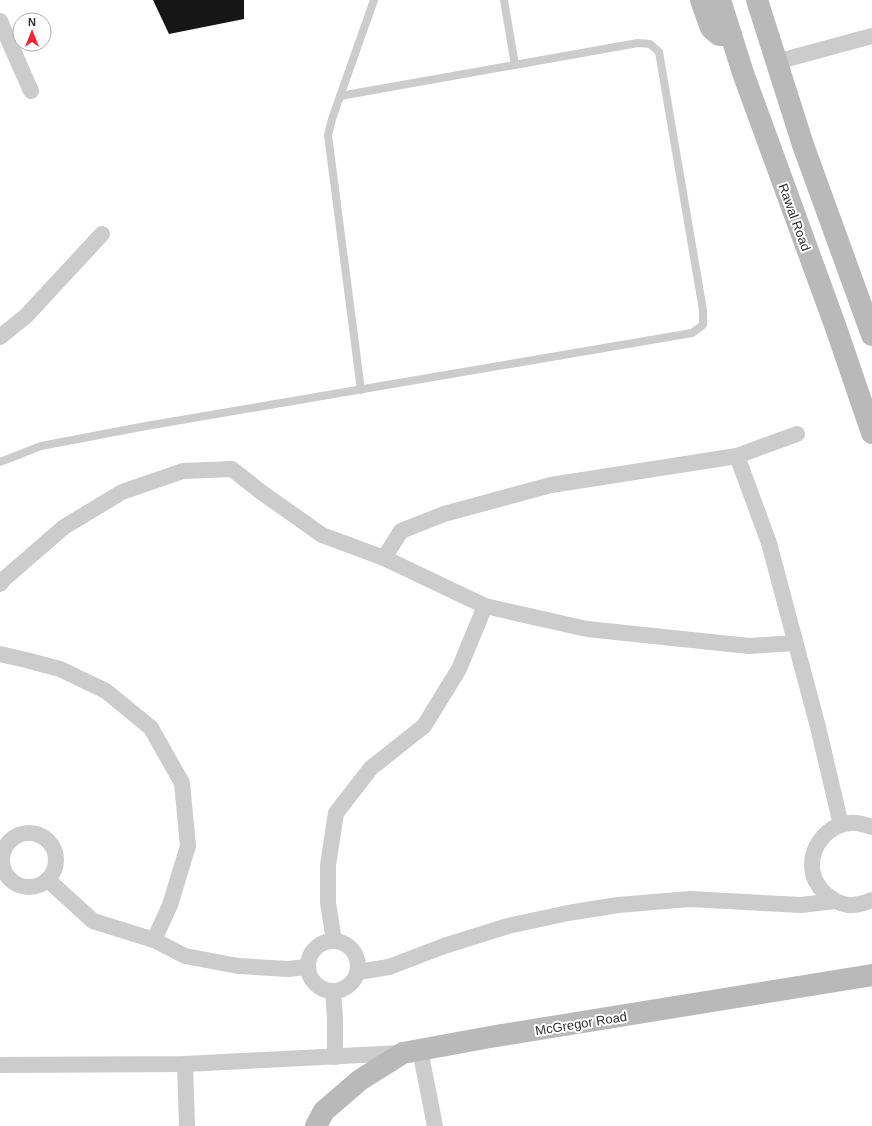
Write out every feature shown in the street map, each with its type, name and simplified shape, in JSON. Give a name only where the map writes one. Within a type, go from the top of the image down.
[{"type":"main road","points":[[700,0],[711,28],[719,35],[731,35]]},
{"type":"main road","name":"Rawal Road","points":[[720,0],[743,73],[835,324],[872,433]]},
{"type":"main road","points":[[757,0],[803,145],[872,335]]},
{"type":"main road","name":"McGregor Road","points":[[316,1126],[324,1111],[360,1080],[411,1052],[498,1036],[872,975]]},
{"type":"street","points":[[0,21],[31,91]]},
{"type":"street","points":[[776,62],[872,36]]},
{"type":"street","points":[[0,337],[26,316],[102,234]]},
{"type":"street","points":[[384,558],[402,531],[444,514],[551,485],[737,456],[797,434]]},
{"type":"street","points":[[737,456],[769,543],[818,726],[841,824]]},
{"type":"street","points":[[0,584],[64,527],[122,492],[183,471],[232,469],[261,492],[322,535],[384,558],[485,606],[587,629],[749,646],[795,643]]},
{"type":"street","points":[[334,941],[328,903],[328,864],[336,813],[371,768],[424,726],[460,669],[485,606]]},
{"type":"street","points":[[0,654],[60,669],[106,691],[151,728],[182,783],[188,846],[170,905],[154,940]]},
{"type":"street","points":[[872,827],[864,824],[852,823],[841,824],[828,831],[819,841],[813,854],[812,868],[816,881],[824,893],[835,901],[849,905],[863,904],[872,900]]},
{"type":"street","points":[[0,885],[33,887],[41,885],[48,880],[53,873],[56,864],[56,855],[53,847],[47,840],[39,835],[30,833],[21,834],[12,839],[6,846],[2,863],[5,872],[17,885]]},
{"type":"street","points":[[48,880],[93,921],[154,940],[185,956],[238,966],[288,969],[307,967]]},
{"type":"street","points":[[358,972],[388,967],[444,946],[508,926],[568,913],[653,902],[690,899],[801,905],[835,901]]},
{"type":"street","points":[[334,941],[343,942],[356,954],[358,972],[349,986],[334,992],[326,991],[312,982],[307,967],[308,959],[312,951],[325,942],[334,941]]},
{"type":"street","points":[[334,992],[335,1057]]},
{"type":"street","points":[[0,1065],[185,1064],[411,1052],[435,1126]]},
{"type":"street","points":[[185,1064],[187,1126]]},
{"type":"lane","points":[[361,390],[328,135],[340,96],[374,0]]},
{"type":"lane","points":[[504,0],[515,65]]},
{"type":"lane","points":[[0,462],[41,446],[146,426],[692,333],[703,324],[703,310],[659,52],[650,44],[638,43],[340,96]]},
{"type":"building","points":[[153,0],[244,0],[244,19],[169,34]]}]
